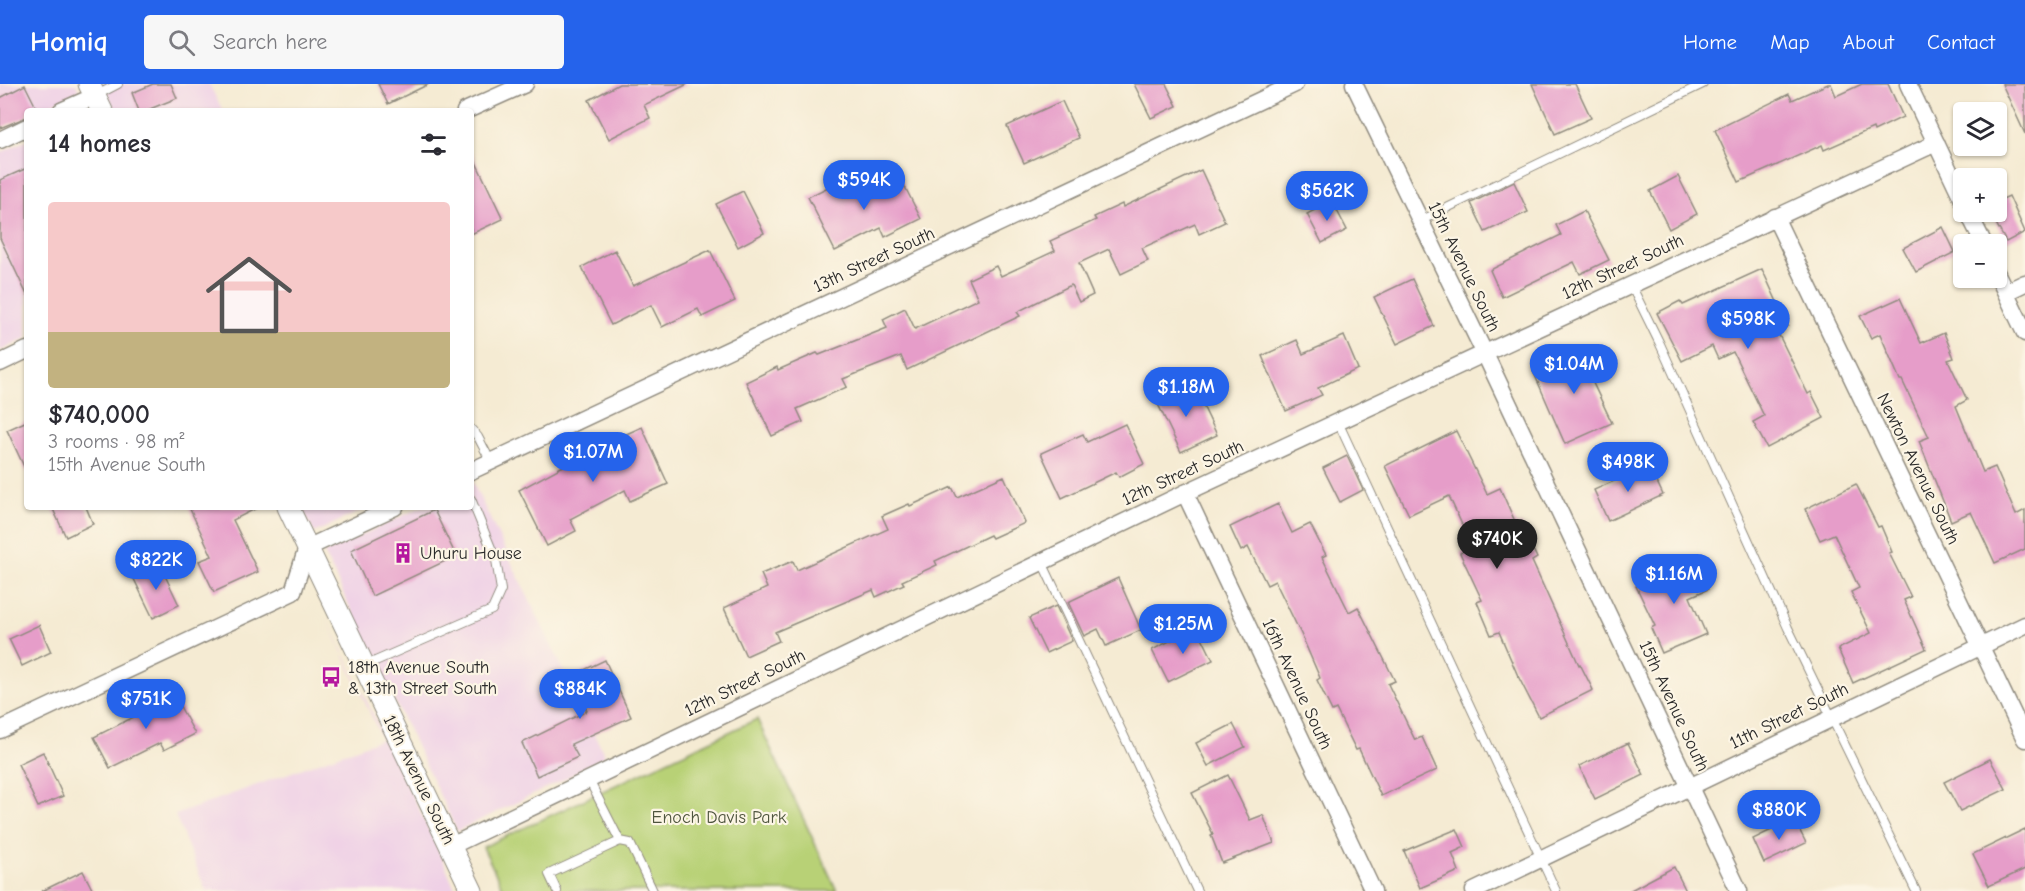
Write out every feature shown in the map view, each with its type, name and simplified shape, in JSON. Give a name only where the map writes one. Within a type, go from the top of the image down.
[{"type":"street","points":[[472,108],[525,84]]},
{"type":"street","name":"13th Street South","points":[[474,470],[1294,84]]},
{"type":"street","name":"15th Avenue South","points":[[1354,84],[1485,354],[1739,891]]},
{"type":"street","points":[[1908,84],[1953,179]]},
{"type":"street","points":[[68,108],[95,97]]},
{"type":"street","points":[[0,140],[24,128]]},
{"type":"street","name":"12th Street South","points":[[451,846],[1185,493],[1936,143]]},
{"type":"street","name":"Newton Avenue South","points":[[1775,217],[2025,739]]},
{"type":"street","points":[[2006,292],[2025,283]]},
{"type":"street","points":[[2004,288],[2025,333]]},
{"type":"street","points":[[0,363],[24,351]]},
{"type":"street","name":"16th Avenue South","points":[[1185,493],[1373,891]]},
{"type":"street","name":"18th Avenue South","points":[[289,510],[472,891]]},
{"type":"street","points":[[0,730],[293,592],[307,549],[389,510]]},
{"type":"street","name":"11th Street South","points":[[1474,891],[2025,625]]},
{"type":"lane","points":[[95,97],[118,84]]},
{"type":"lane","points":[[1420,221],[1703,84]]},
{"type":"lane","points":[[1631,285],[1660,344],[1783,617],[1916,891]]},
{"type":"lane","points":[[1338,422],[1556,891]]},
{"type":"lane","points":[[474,432],[490,462]]},
{"type":"lane","points":[[364,666],[492,610],[501,590],[498,570],[474,506]]},
{"type":"lane","points":[[1041,562],[1197,891]]},
{"type":"lane","points":[[589,780],[620,842]]},
{"type":"lane","points":[[557,891],[549,874],[620,842],[630,843],[653,891]]},
{"type":"shaded area","points":[[0,84],[76,84],[79,91],[43,108],[24,108],[24,117],[0,128]]},
{"type":"shaded area","points":[[103,84],[209,84],[221,108],[114,108]]},
{"type":"shaded area","points":[[24,141],[24,339],[0,351],[0,153]]},
{"type":"shaded area","points":[[474,485],[605,756],[559,782],[457,831],[324,553],[416,510],[474,510]]},
{"type":"shaded area","points":[[302,510],[363,510],[314,533]]},
{"type":"shaded area","points":[[326,617],[456,891],[206,891],[175,815],[382,739]]},
{"type":"green space","name":"Enoch Davis Park","points":[[757,719],[837,891],[504,891],[483,847]]},
{"type":"building","points":[[153,84],[171,84],[177,98],[152,108],[138,108],[132,93]]},
{"type":"building","points":[[378,84],[429,84],[388,104]]},
{"type":"building","points":[[619,84],[688,84],[644,105],[650,118],[609,139],[589,100]]},
{"type":"building","points":[[1134,84],[1166,84],[1177,106],[1151,118]]},
{"type":"building","points":[[1532,84],[1575,84],[1591,118],[1555,134]]},
{"type":"building","points":[[1831,84],[1836,96],[1862,84],[1888,84],[1903,117],[1824,150],[1822,145],[1739,182],[1715,130],[1789,94],[1792,100]]},
{"type":"building","points":[[2002,84],[2025,84],[2025,134]]},
{"type":"building","points":[[25,85],[36,108],[24,108],[24,118],[0,128],[0,98]]},
{"type":"building","points":[[1062,101],[1079,138],[1024,163],[1007,126]]},
{"type":"building","points":[[474,158],[503,219],[474,233]]},
{"type":"building","points":[[24,169],[24,289],[0,238],[0,180]]},
{"type":"building","points":[[1201,170],[1225,222],[1199,234],[1195,224],[1142,248],[1148,261],[1121,274],[1109,249],[1079,263],[1093,295],[1079,302],[1071,285],[1017,312],[1020,316],[907,370],[901,356],[843,379],[847,387],[797,409],[803,422],[772,436],[746,382],[777,367],[778,370],[817,353],[819,355],[887,328],[883,319],[905,308],[915,329],[978,299],[969,279],[996,266],[1001,276],[1055,251],[1050,241],[1096,220],[1094,217],[1122,204],[1123,207]]},
{"type":"building","points":[[898,173],[921,219],[885,237],[881,228],[835,251],[808,197],[842,180],[851,196]]},
{"type":"building","points":[[1678,176],[1697,214],[1669,229],[1650,191]]},
{"type":"building","points":[[1514,182],[1528,212],[1485,232],[1471,203]]},
{"type":"building","points":[[743,191],[764,233],[738,247],[716,204]]},
{"type":"building","points":[[2009,196],[2025,232],[2007,241],[2007,234],[2002,234],[1995,222],[2007,222],[2007,197]]},
{"type":"building","points":[[1332,201],[1347,230],[1322,243],[1307,214]]},
{"type":"building","points":[[1584,211],[1609,260],[1580,274],[1574,262],[1502,297],[1490,270],[1561,235],[1556,225]]},
{"type":"building","points":[[1943,227],[1953,248],[1953,253],[1916,272],[1903,248]]},
{"type":"building","points":[[615,250],[633,286],[710,250],[735,301],[702,317],[698,309],[662,327],[651,305],[611,325],[582,267]]},
{"type":"building","points":[[1762,269],[1788,326],[1777,331],[1808,394],[1811,392],[1824,418],[1767,448],[1753,422],[1764,416],[1733,352],[1718,359],[1712,346],[1682,361],[1657,313],[1680,301],[1683,305]]},
{"type":"building","points":[[1412,279],[1434,326],[1397,344],[1374,297]]},
{"type":"building","points":[[1900,298],[1921,343],[1944,333],[1954,358],[1948,360],[1967,400],[1956,406],[1983,472],[1995,467],[2016,515],[2025,510],[2025,549],[1995,563],[1971,512],[1951,521],[1919,441],[1929,437],[1880,334],[1871,338],[1860,316]]},
{"type":"building","points":[[1344,336],[1358,369],[1318,388],[1322,395],[1286,411],[1262,356],[1297,340],[1303,354]]},
{"type":"building","points":[[1589,346],[1602,376],[1592,381],[1612,423],[1565,444],[1533,371]]},
{"type":"building","points":[[1192,383],[1217,435],[1181,452],[1156,400]]},
{"type":"building","points":[[24,422],[24,467],[7,430]]},
{"type":"building","points":[[1125,424],[1144,464],[1119,477],[1116,472],[1062,498],[1041,453],[1083,434],[1087,442]]},
{"type":"building","points":[[642,427],[668,484],[630,501],[625,490],[570,519],[576,531],[547,546],[519,490],[604,444]]},
{"type":"building","points":[[1456,431],[1487,494],[1500,488],[1517,526],[1521,524],[1537,558],[1532,561],[1579,665],[1593,690],[1539,717],[1499,632],[1491,635],[1477,602],[1482,600],[1460,553],[1472,547],[1449,496],[1409,515],[1385,466]]},
{"type":"building","points":[[1347,456],[1363,490],[1340,502],[1323,468]]},
{"type":"building","points":[[1649,465],[1663,495],[1608,521],[1594,490]]},
{"type":"building","points":[[1004,476],[1025,523],[992,538],[990,535],[935,561],[937,565],[902,581],[904,584],[876,597],[873,590],[775,632],[779,641],[746,656],[724,608],[767,588],[761,574],[793,561],[797,570],[888,529],[882,516],[952,487],[957,497]]},
{"type":"building","points":[[1856,484],[1878,527],[1881,526],[1892,552],[1889,553],[1911,597],[1904,600],[1926,649],[1853,683],[1838,649],[1871,633],[1851,592],[1859,588],[1834,534],[1820,540],[1805,509]]},
{"type":"building","points":[[1278,504],[1292,533],[1310,524],[1326,555],[1322,557],[1349,612],[1358,607],[1395,681],[1388,684],[1415,740],[1422,737],[1437,770],[1381,796],[1359,749],[1356,750],[1336,709],[1332,711],[1317,680],[1320,678],[1301,634],[1275,581],[1267,585],[1248,547],[1241,551],[1230,527]]},
{"type":"building","points":[[53,510],[87,510],[93,524],[66,537]]},
{"type":"building","points":[[190,510],[253,510],[233,520],[258,572],[214,592],[199,561],[212,556]]},
{"type":"building","name":"Uhuru House","points":[[434,510],[456,556],[372,596],[351,550]]},
{"type":"building","points":[[1694,559],[1708,589],[1690,597],[1706,634],[1662,653],[1651,628],[1655,626],[1636,586]]},
{"type":"building","points":[[160,565],[179,605],[153,618],[133,577]]},
{"type":"building","points":[[1118,578],[1141,630],[1106,646],[1098,629],[1084,636],[1068,602]]},
{"type":"building","points":[[1056,606],[1072,641],[1046,653],[1029,618]]},
{"type":"building","points":[[39,625],[51,652],[22,666],[9,639]]},
{"type":"building","points":[[1197,627],[1213,660],[1168,682],[1152,650]]},
{"type":"building","points":[[605,660],[631,717],[571,744],[578,757],[537,776],[522,743],[587,711],[571,676]]},
{"type":"building","points":[[170,688],[195,734],[164,750],[160,743],[110,768],[94,737],[144,712],[140,704]]},
{"type":"building","points":[[1233,724],[1245,747],[1208,766],[1196,743]]},
{"type":"building","points":[[1628,743],[1644,775],[1595,799],[1579,766]]},
{"type":"building","points":[[43,752],[63,796],[38,807],[18,764]]},
{"type":"building","points":[[1990,759],[2006,789],[1960,811],[1944,782]]},
{"type":"building","points":[[1228,775],[1250,820],[1263,815],[1274,843],[1222,863],[1211,835],[1213,834],[1192,793]]},
{"type":"building","points":[[1794,819],[1806,843],[1764,863],[1753,839]]},
{"type":"building","points":[[1457,829],[1465,847],[1452,853],[1459,871],[1420,888],[1404,851]]},
{"type":"building","points":[[2025,829],[2025,869],[1989,886],[1973,854]]},
{"type":"building","points":[[1674,867],[1686,891],[1629,891]]},
{"type":"building","points":[[83,871],[93,891],[42,891]]},
{"type":"place","name":"Uhuru House","points":[[403,553]]},
{"type":"place","name":"18th Avenue South & 13th Street South","points":[[331,677]]}]
